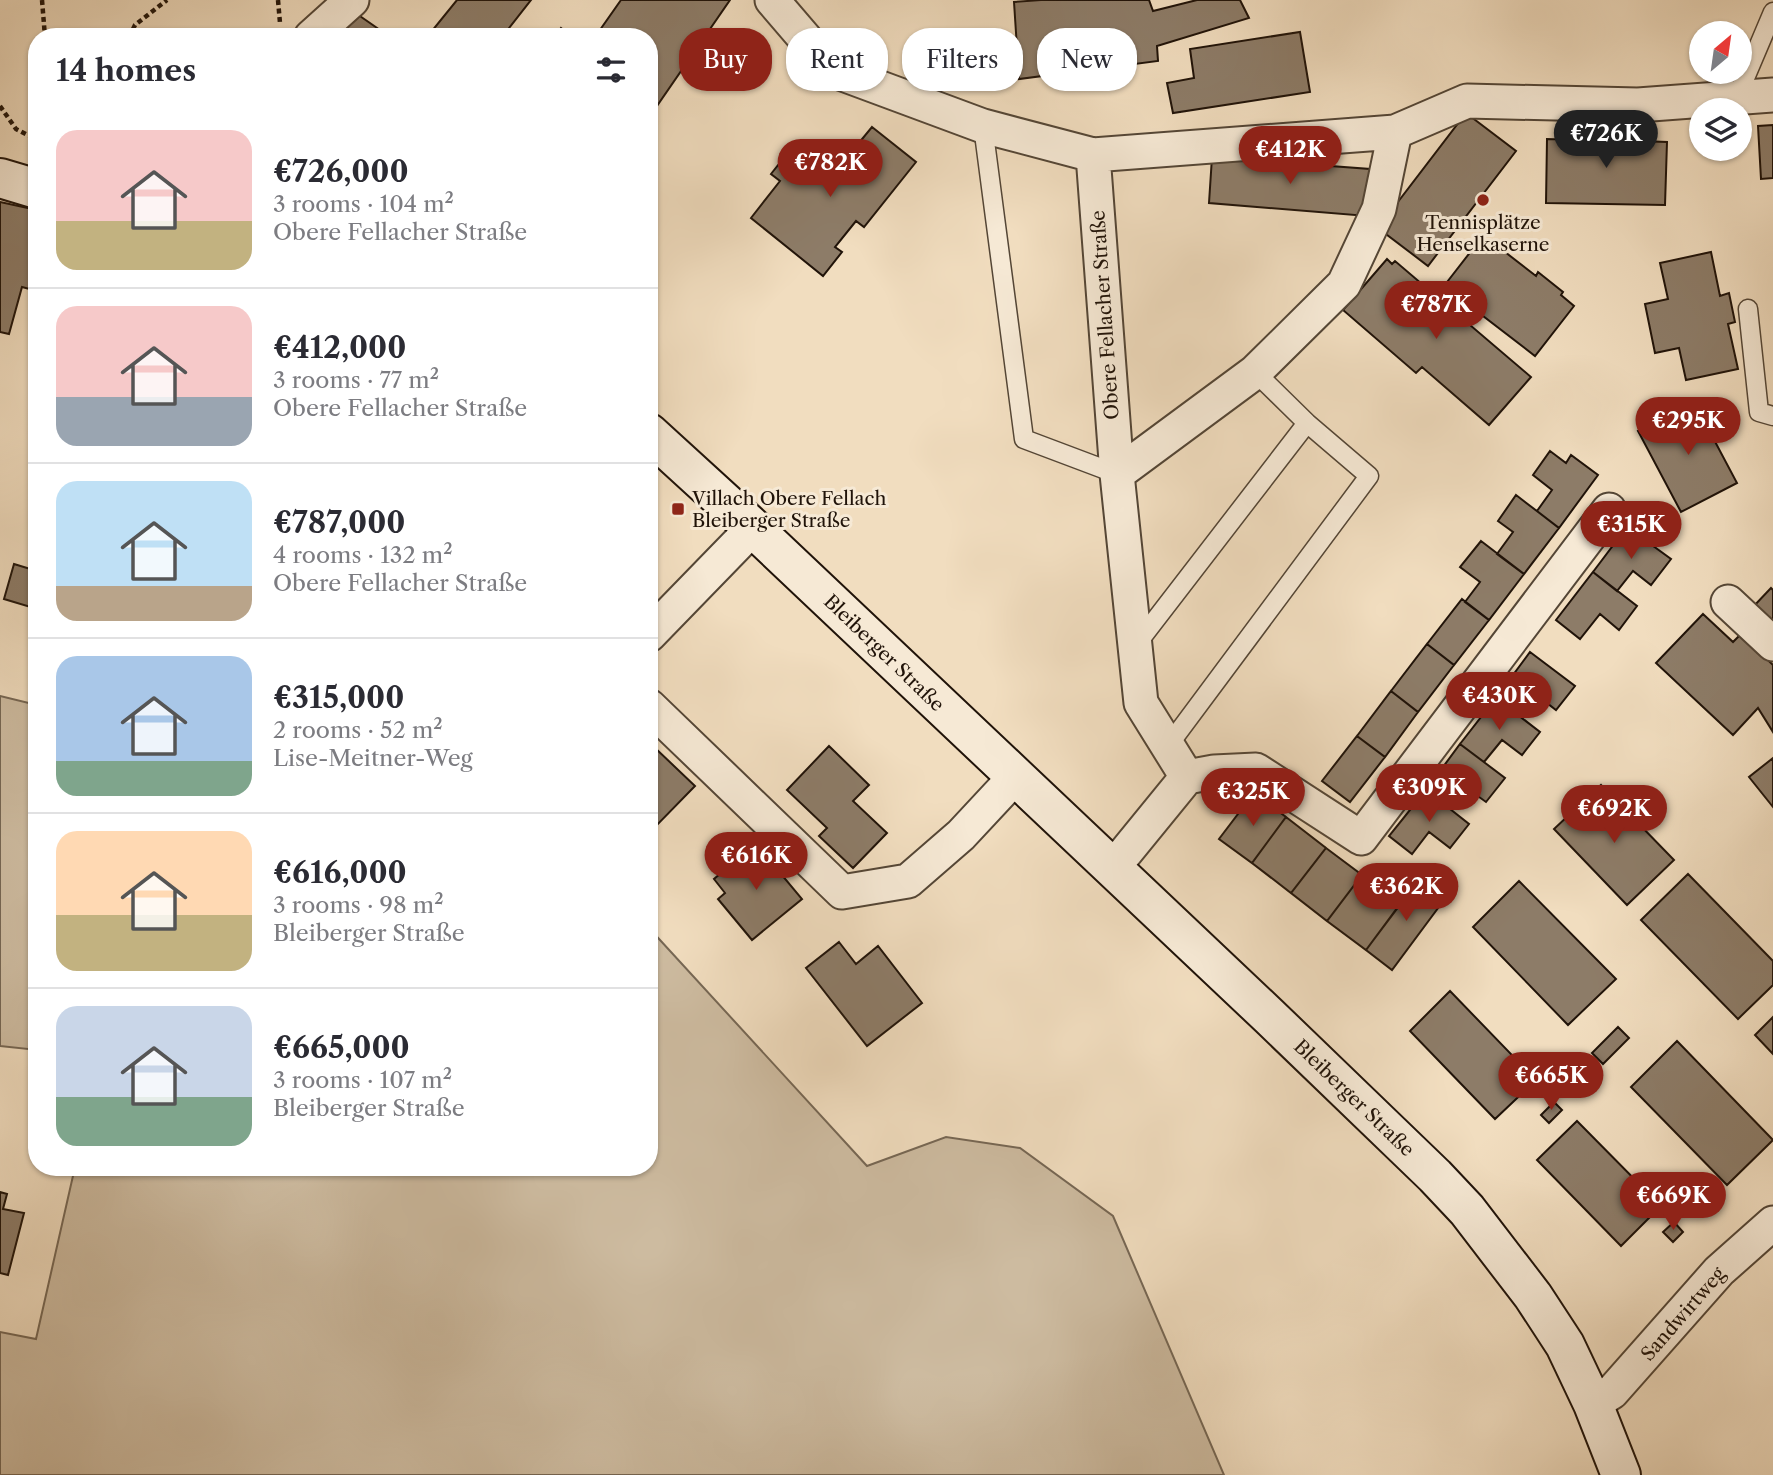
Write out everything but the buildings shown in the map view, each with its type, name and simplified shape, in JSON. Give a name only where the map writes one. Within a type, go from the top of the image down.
[{"type":"main road","points":[[0,178],[28,186]]},
{"type":"main road","name":"Bleiberger Straße","points":[[658,441],[1406,1147],[1467,1210],[1533,1296],[1565,1345],[1593,1404],[1621,1475]]},
{"type":"street","points":[[322,28],[352,0]]},
{"type":"street","points":[[772,0],[832,70],[983,126],[1093,155],[1395,132],[1467,101],[1638,104],[1773,94]]},
{"type":"street","points":[[1117,474],[1255,372],[1344,284],[1379,209],[1395,132]]},
{"type":"street","name":"Obere Fellacher Straße","points":[[1093,155],[1117,474],[1141,703],[1187,777]]},
{"type":"street","points":[[1110,866],[1125,853],[1187,777],[1256,770],[1361,838],[1609,510]]},
{"type":"street","points":[[658,626],[753,528]]},
{"type":"street","points":[[1728,602],[1773,644]]},
{"type":"street","points":[[658,715],[842,892],[908,881],[961,835],[1015,777]]},
{"type":"street","name":"Sandwirtweg","points":[[1593,1404],[1612,1392],[1719,1271],[1773,1223]]},
{"type":"lane","points":[[1737,97],[1773,12]]},
{"type":"lane","points":[[983,126],[1024,439],[1117,474]]},
{"type":"lane","points":[[1748,309],[1759,412],[1773,415]]},
{"type":"lane","points":[[1168,746],[1369,477],[1307,423],[1255,372]]},
{"type":"lane","points":[[1135,645],[1307,423]]},
{"type":"path","points":[[42,0],[43,28]]},
{"type":"path","points":[[134,28],[167,0]]},
{"type":"path","points":[[278,0],[280,25]]},
{"type":"path","points":[[0,106],[16,129],[28,136]]},
{"type":"shaded area","points":[[0,696],[28,703],[28,1049],[0,1046]]},
{"type":"shaded area","points":[[658,938],[867,1166],[946,1137],[1020,1148],[1113,1216],[1224,1475],[0,1475],[0,1332],[36,1339],[73,1176],[658,1176]]},
{"type":"place","name":"Tennisplätze Henselkaserne","points":[[1483,200]]},
{"type":"place","name":"Villach Obere Fellach Bleiberger Straße","points":[[678,509]]}]
